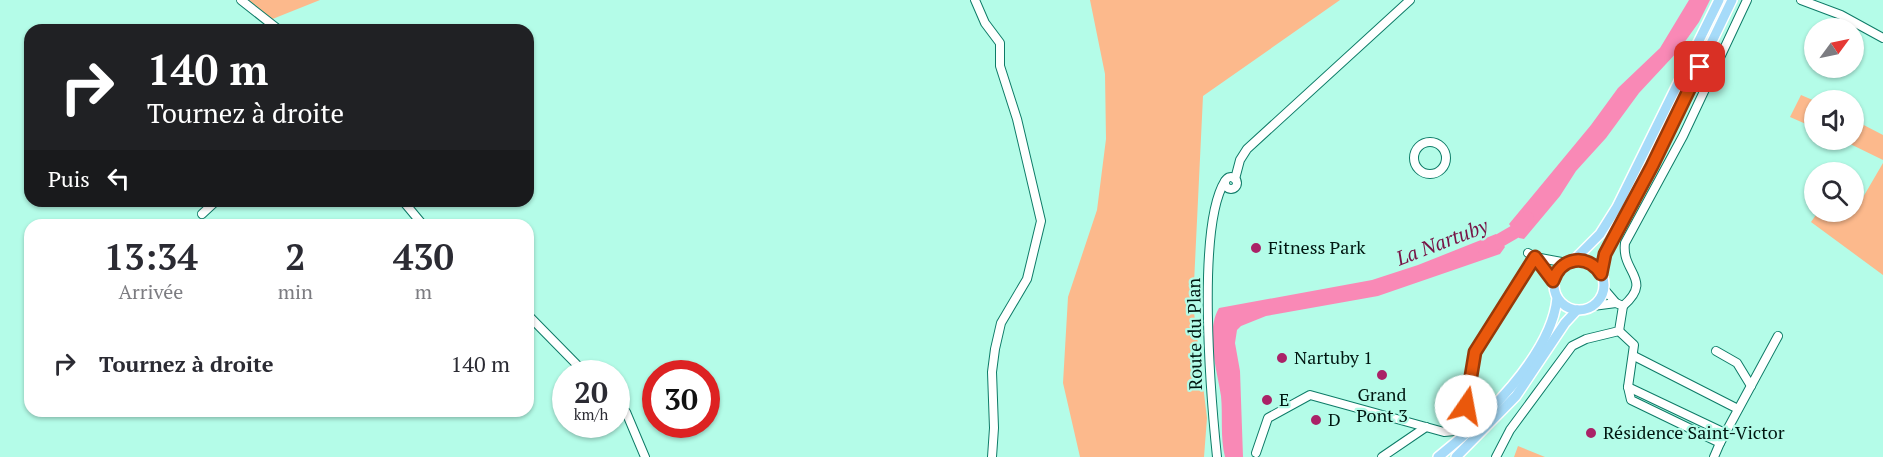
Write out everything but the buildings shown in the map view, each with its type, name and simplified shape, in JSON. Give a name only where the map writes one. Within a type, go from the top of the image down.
[{"type":"main road","points":[[1438,457],[1496,405],[1523,370],[1548,330],[1557,298],[1553,281],[1556,274],[1600,234],[1617,207],[1719,0]]},
{"type":"main road","points":[[1557,298],[1569,309],[1577,310],[1593,306],[1600,298],[1604,289],[1601,274],[1605,254],[1652,166],[1732,0]]},
{"type":"main road","points":[[1570,261],[1590,262],[1601,274]]},
{"type":"main road","points":[[1456,457],[1510,404],[1577,310]]},
{"type":"street","points":[[241,0],[271,24]]},
{"type":"street","points":[[975,0],[985,23],[1000,43],[1000,66],[1017,119],[1041,221],[1026,279],[1001,323],[995,349],[992,372],[994,428],[992,457]]},
{"type":"street","name":"Route du Plan","points":[[1216,457],[1209,381],[1208,306],[1216,210],[1219,194],[1229,170],[1263,133],[1410,0]]},
{"type":"street","points":[[1593,306],[1619,305],[1635,296],[1638,287],[1627,262],[1625,243],[1683,136],[1747,0]]},
{"type":"street","points":[[1801,0],[1841,15],[1883,38]]},
{"type":"street","points":[[1424,143],[1436,143],[1445,151],[1445,164],[1435,174],[1423,173],[1415,165],[1414,154],[1424,143]]},
{"type":"street","name":"Route du Plan","points":[[1235,179],[1240,160]]},
{"type":"street","points":[[1230,177],[1235,179],[1236,186],[1231,189],[1226,186],[1226,181],[1230,177]]},
{"type":"street","name":"Route du Plan","points":[[1216,210],[1231,189]]},
{"type":"street","points":[[202,214],[210,207]]},
{"type":"street","points":[[409,207],[418,219]]},
{"type":"street","points":[[1531,255],[1570,261]]},
{"type":"street","points":[[1531,255],[1553,281]]},
{"type":"street","points":[[1256,453],[1268,418],[1310,395],[1444,432],[1455,431],[1461,423],[1470,388],[1475,352],[1531,255]]},
{"type":"street","points":[[1604,289],[1619,305],[1619,331],[1634,345],[1628,387],[1629,397],[1636,404],[1720,443]]},
{"type":"street","points":[[534,321],[572,360]]},
{"type":"street","points":[[1497,457],[1510,430],[1572,346],[1586,339],[1619,331]]},
{"type":"street","points":[[1714,457],[1778,336]]},
{"type":"street","points":[[1716,351],[1737,363],[1750,386]]},
{"type":"street","points":[[1634,356],[1738,409]]},
{"type":"street","points":[[1628,387],[1725,433]]},
{"type":"street","points":[[630,421],[645,457]]},
{"type":"street","points":[[1382,457],[1426,427]]},
{"type":"shaded area","points":[[246,0],[320,0],[270,20]]},
{"type":"shaded area","points":[[1090,0],[1340,0],[1203,96],[1193,304],[1207,418],[1204,457],[1080,457],[1063,383],[1068,297],[1097,210],[1106,139],[1105,74]]},
{"type":"shaded area","points":[[1689,0],[1710,0],[1699,22],[1679,50],[1639,93],[1606,138],[1576,171],[1560,196],[1524,239],[1519,238],[1509,224],[1591,125],[1618,88],[1660,48]]},
{"type":"shaded area","points":[[1801,95],[1804,96],[1804,123],[1790,117]]},
{"type":"shaded area","points":[[1864,125],[1883,135],[1883,160],[1862,150]]},
{"type":"shaded area","points":[[1883,163],[1883,275],[1811,222],[1864,222],[1864,196]]},
{"type":"shaded area","points":[[1496,234],[1505,247],[1500,254],[1378,296],[1266,316],[1241,326],[1237,330],[1235,343],[1240,371],[1243,457],[1225,457],[1221,396],[1212,340],[1219,308],[1372,280],[1418,265]]},
{"type":"shaded area","points":[[1518,446],[1545,457],[1514,457]]},
{"type":"waterway","name":"La Nartuby","points":[[1485,249],[1516,231],[1527,218]]},
{"type":"place","name":"Fitness Park","points":[[1256,248]]},
{"type":"place","name":"Nartuby 1","points":[[1282,358]]},
{"type":"place","name":"Grand Pont 3","points":[[1382,375]]},
{"type":"place","name":"E","points":[[1267,400]]},
{"type":"place","name":"D","points":[[1316,420]]},
{"type":"place","name":"Résidence Saint-Victor","points":[[1591,433]]},
{"type":"route","points":[[1466,406],[1475,352],[1535,257],[1553,281],[1560,267],[1574,260],[1590,262],[1601,274],[1605,254],[1652,166],[1700,67]]}]
